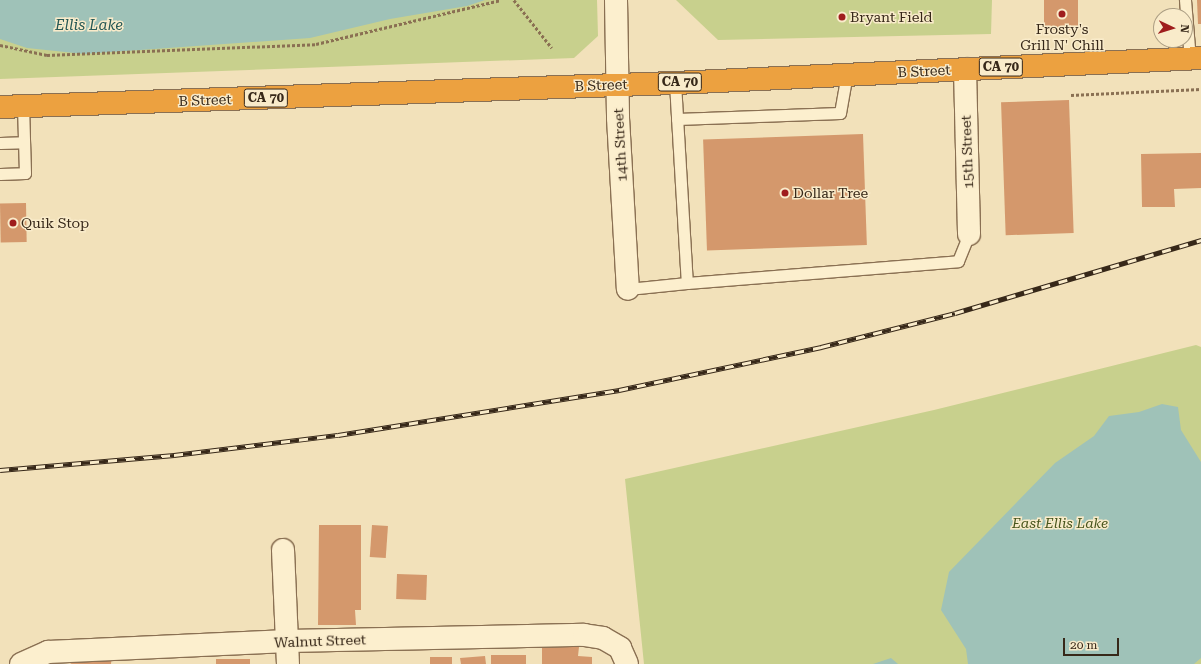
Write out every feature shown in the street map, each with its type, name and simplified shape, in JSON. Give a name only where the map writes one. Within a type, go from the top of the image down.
[{"type":"highway","name":"B Street","points":[[0,107],[675,83],[1196,59]]},
{"type":"street","name":"14th Street","points":[[616,0],[618,84],[628,289]]},
{"type":"street","name":"15th Street","points":[[965,69],[969,234]]},
{"type":"street","points":[[283,550],[288,664]]},
{"type":"street","name":"Walnut Street","points":[[21,664],[48,652],[288,641],[584,635],[604,638],[623,656]]},
{"type":"lane","points":[[1185,0],[1196,59]]},
{"type":"lane","points":[[677,119],[840,113],[847,74]]},
{"type":"lane","points":[[675,83],[687,283]]},
{"type":"lane","points":[[0,174],[25,172],[23,107]]},
{"type":"lane","points":[[0,143],[24,142]]},
{"type":"lane","points":[[628,289],[958,261],[969,234]]},
{"type":"path","points":[[0,45],[47,55],[316,44],[500,0]]},
{"type":"path","points":[[514,0],[552,48]]},
{"type":"path","points":[[1071,95],[1201,89]]},
{"type":"green space","points":[[0,0],[597,0],[598,36],[574,58],[0,79]]},
{"type":"green space","name":"Bryant Field","points":[[676,0],[992,0],[991,34],[718,40]]},
{"type":"green space","name":"East Ellis Lake","points":[[1196,345],[1201,347],[1201,664],[644,664],[625,479],[934,410]]},
{"type":"water","name":"Ellis Lake","points":[[0,0],[485,0],[467,6],[390,19],[310,38],[84,54],[27,48],[0,39]]},
{"type":"water","points":[[1162,404],[1178,407],[1181,430],[1201,462],[1201,658],[1194,664],[968,664],[966,649],[941,610],[949,572],[1055,463],[1094,436],[1109,416],[1139,412]]},
{"type":"water","points":[[891,658],[898,664],[873,664]]},
{"type":"building","name":"Frosty's Grill N' Chill","points":[[1044,0],[1078,0],[1078,30],[1044,30]]},
{"type":"building","points":[[1197,0],[1201,0],[1201,24],[1198,24]]},
{"type":"building","points":[[1069,100],[1074,233],[1006,235],[1001,102]]},
{"type":"building","name":"Dollar Tree","points":[[863,134],[867,245],[707,251],[703,140]]},
{"type":"building","points":[[1201,153],[1201,188],[1174,189],[1175,207],[1142,207],[1141,154]]},
{"type":"building","name":"Quik Stop","points":[[0,203],[26,203],[27,242],[1,242]]},
{"type":"building","points":[[319,525],[361,525],[361,610],[355,610],[356,625],[318,625]]},
{"type":"building","points":[[372,525],[388,526],[386,558],[370,557]]},
{"type":"building","points":[[397,574],[427,575],[426,600],[396,599]]},
{"type":"building","points":[[542,646],[579,647],[578,656],[592,657],[592,664],[542,664]]},
{"type":"building","points":[[88,652],[112,652],[111,664],[70,664]]},
{"type":"building","points":[[491,655],[526,655],[526,664],[491,664]]},
{"type":"building","points":[[485,656],[486,664],[461,664],[460,658]]},
{"type":"building","points":[[430,657],[452,657],[452,664],[430,664]]},
{"type":"building","points":[[216,659],[250,659],[250,664],[216,664]]},
{"type":"railway","points":[[0,470],[174,455],[338,435],[619,390],[821,347],[955,313],[1201,240]]},
{"type":"place","name":"Frosty's Grill N' Chill","points":[[1062,14]]},
{"type":"place","name":"Bryant Field","points":[[842,17]]},
{"type":"place","name":"Dollar Tree","points":[[785,193]]},
{"type":"place","name":"Quik Stop","points":[[13,223]]}]
